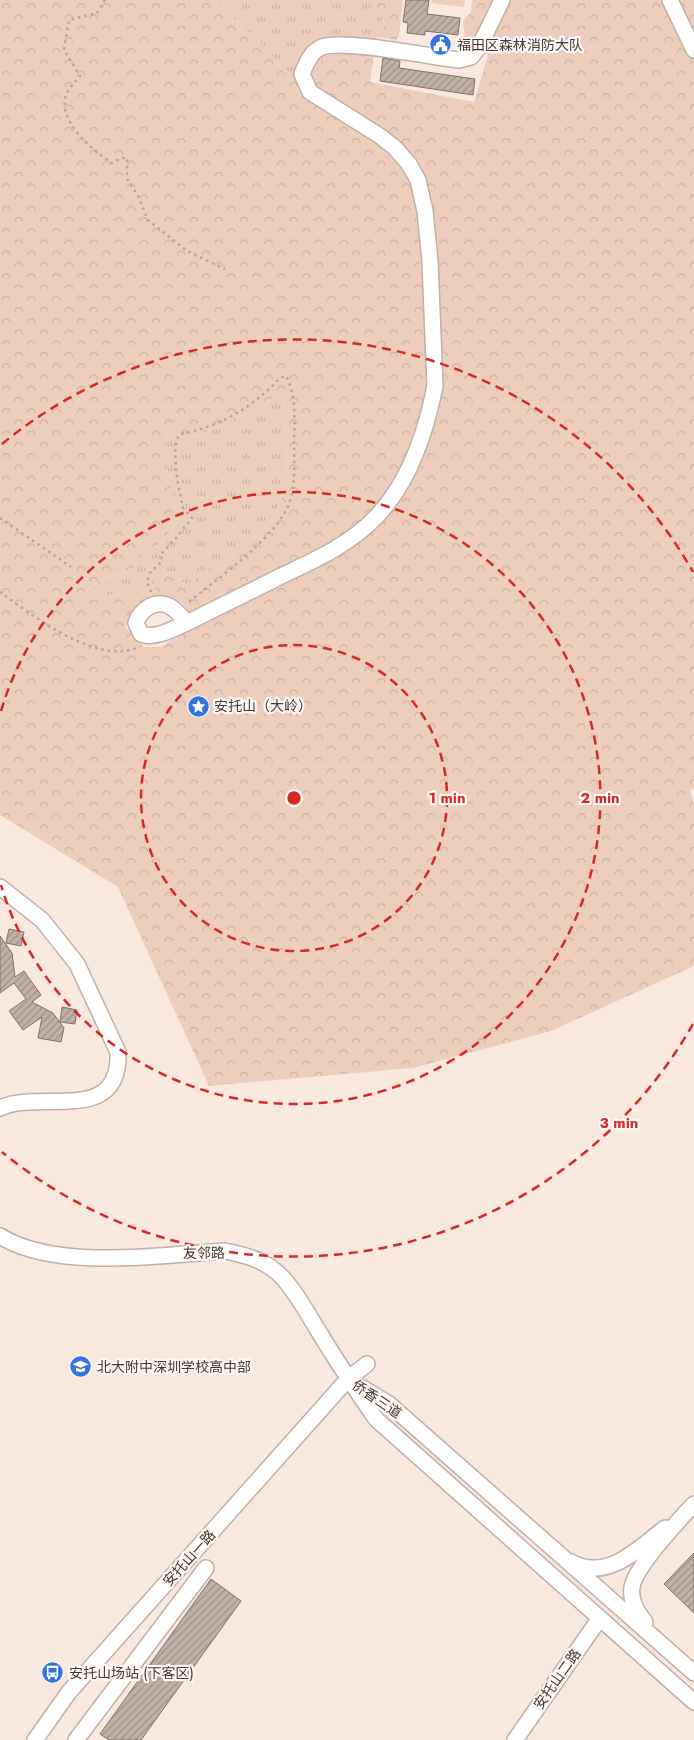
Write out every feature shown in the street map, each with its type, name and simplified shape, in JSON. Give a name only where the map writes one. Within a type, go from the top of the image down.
[{"type":"street","points":[[187,622],[168,605],[158,604],[147,607],[141,613],[136,623],[141,634],[151,636],[187,622],[327,554],[353,538],[377,516],[396,490],[415,456],[431,405],[435,386],[432,297],[425,211],[418,180],[409,164],[385,140],[310,92],[302,74],[308,60],[320,48],[342,44],[459,60],[471,56],[480,46],[502,0]]},
{"type":"street","points":[[670,0],[694,50]]},
{"type":"street","points":[[0,886],[42,920],[77,964],[118,1052],[118,1068],[113,1081],[101,1094],[91,1100],[80,1102],[22,1102],[0,1108]]},
{"type":"street","name":"友邻路","points":[[0,1236],[11,1243],[38,1250],[88,1258],[225,1251],[244,1254],[263,1262],[279,1274],[292,1290],[348,1379]]},
{"type":"street","name":"安托山一路","points":[[35,1740],[69,1692],[348,1379],[367,1364]]},
{"type":"street","name":"侨香三道","points":[[348,1379],[389,1404],[694,1673]]},
{"type":"street","name":"侨香三道","points":[[348,1379],[376,1419],[694,1702]]},
{"type":"street","points":[[563,1557],[586,1568],[612,1565],[624,1560],[690,1508]]},
{"type":"street","points":[[662,1645],[636,1609],[632,1587],[637,1573],[690,1508]]},
{"type":"street","points":[[76,1740],[206,1568]]},
{"type":"street","name":"安托山二路","points":[[514,1740],[600,1618]]},
{"type":"path","points":[[105,0],[97,13],[69,20],[64,50],[80,76],[66,95],[66,110],[72,126],[96,152],[112,163],[121,158],[127,158],[126,179],[138,196],[148,220],[187,251],[225,269]]},
{"type":"path","points":[[158,604],[146,582],[150,573],[162,561],[160,554],[192,518],[183,508],[177,479],[175,452],[177,439],[180,434],[204,429],[251,406],[280,378],[286,376],[290,384],[295,424],[294,484],[289,503],[265,537],[233,566],[176,611]]},
{"type":"path","points":[[0,518],[71,567]]},
{"type":"path","points":[[0,592],[75,641],[98,648],[119,651],[137,649],[146,643],[151,636]]},
{"type":"green space","points":[[0,0],[212,0],[268,50],[290,81],[315,73],[324,56],[339,52],[374,55],[370,82],[474,102],[488,55],[465,41],[463,21],[471,12],[472,0],[694,0],[694,789],[690,791],[694,804],[694,966],[551,1031],[413,1068],[209,1086],[118,887],[0,815]],"holes":[[[282,392],[285,407],[287,483],[272,522],[226,561],[217,562],[186,585],[174,574],[163,568],[153,574],[154,588],[159,596],[163,595],[182,603],[187,609],[193,628],[160,647],[144,647],[125,627],[151,596],[145,589],[125,596],[116,593],[96,600],[87,597],[84,593],[106,578],[131,572],[145,551],[161,543],[178,521],[168,476],[166,452],[168,432],[173,421],[177,415],[186,423],[190,439],[263,405]]]},
{"type":"green space","points":[[212,0],[373,0],[385,25],[377,37],[374,55],[290,81],[268,50]]},
{"type":"green space","points":[[373,0],[403,0],[399,36],[396,40],[377,37],[385,24]]},
{"type":"green space","points":[[432,0],[465,0],[464,7],[431,3]]},
{"type":"green space","points":[[282,392],[285,407],[287,483],[272,522],[226,561],[217,562],[186,585],[174,574],[154,588],[159,596],[153,598],[145,589],[125,596],[115,593],[96,601],[87,597],[84,593],[100,582],[118,574],[131,572],[145,551],[161,543],[178,521],[168,476],[166,452],[168,432],[177,415],[186,423],[191,439],[263,405]]},
{"type":"building","points":[[406,0],[429,0],[427,14],[460,18],[458,35],[425,31],[425,35],[407,33],[408,23],[403,22]]},
{"type":"building","points":[[383,58],[400,61],[399,68],[475,79],[473,95],[380,81]]},
{"type":"building","points":[[9,929],[24,932],[21,946],[6,943]]},
{"type":"building","points":[[0,936],[12,953],[15,977],[24,971],[41,995],[32,1002],[53,1013],[64,1028],[61,1042],[38,1038],[42,1017],[23,1030],[9,1011],[26,999],[14,983],[0,993]]},
{"type":"building","points":[[62,1007],[77,1010],[75,1024],[60,1022]]},
{"type":"building","points":[[694,1553],[694,1613],[664,1584]]},
{"type":"building","points":[[211,1579],[241,1601],[141,1740],[109,1740],[100,1734]]},
{"type":"place","name":"福田区森林消防大队","points":[[441,45]]},
{"type":"place","name":"安托山（大岭）","points":[[198,706]]},
{"type":"place","name":"北大附中深圳学校高中部","points":[[81,1367]]},
{"type":"place","name":"安托山场站 (下客区)","points":[[53,1673]]}]
